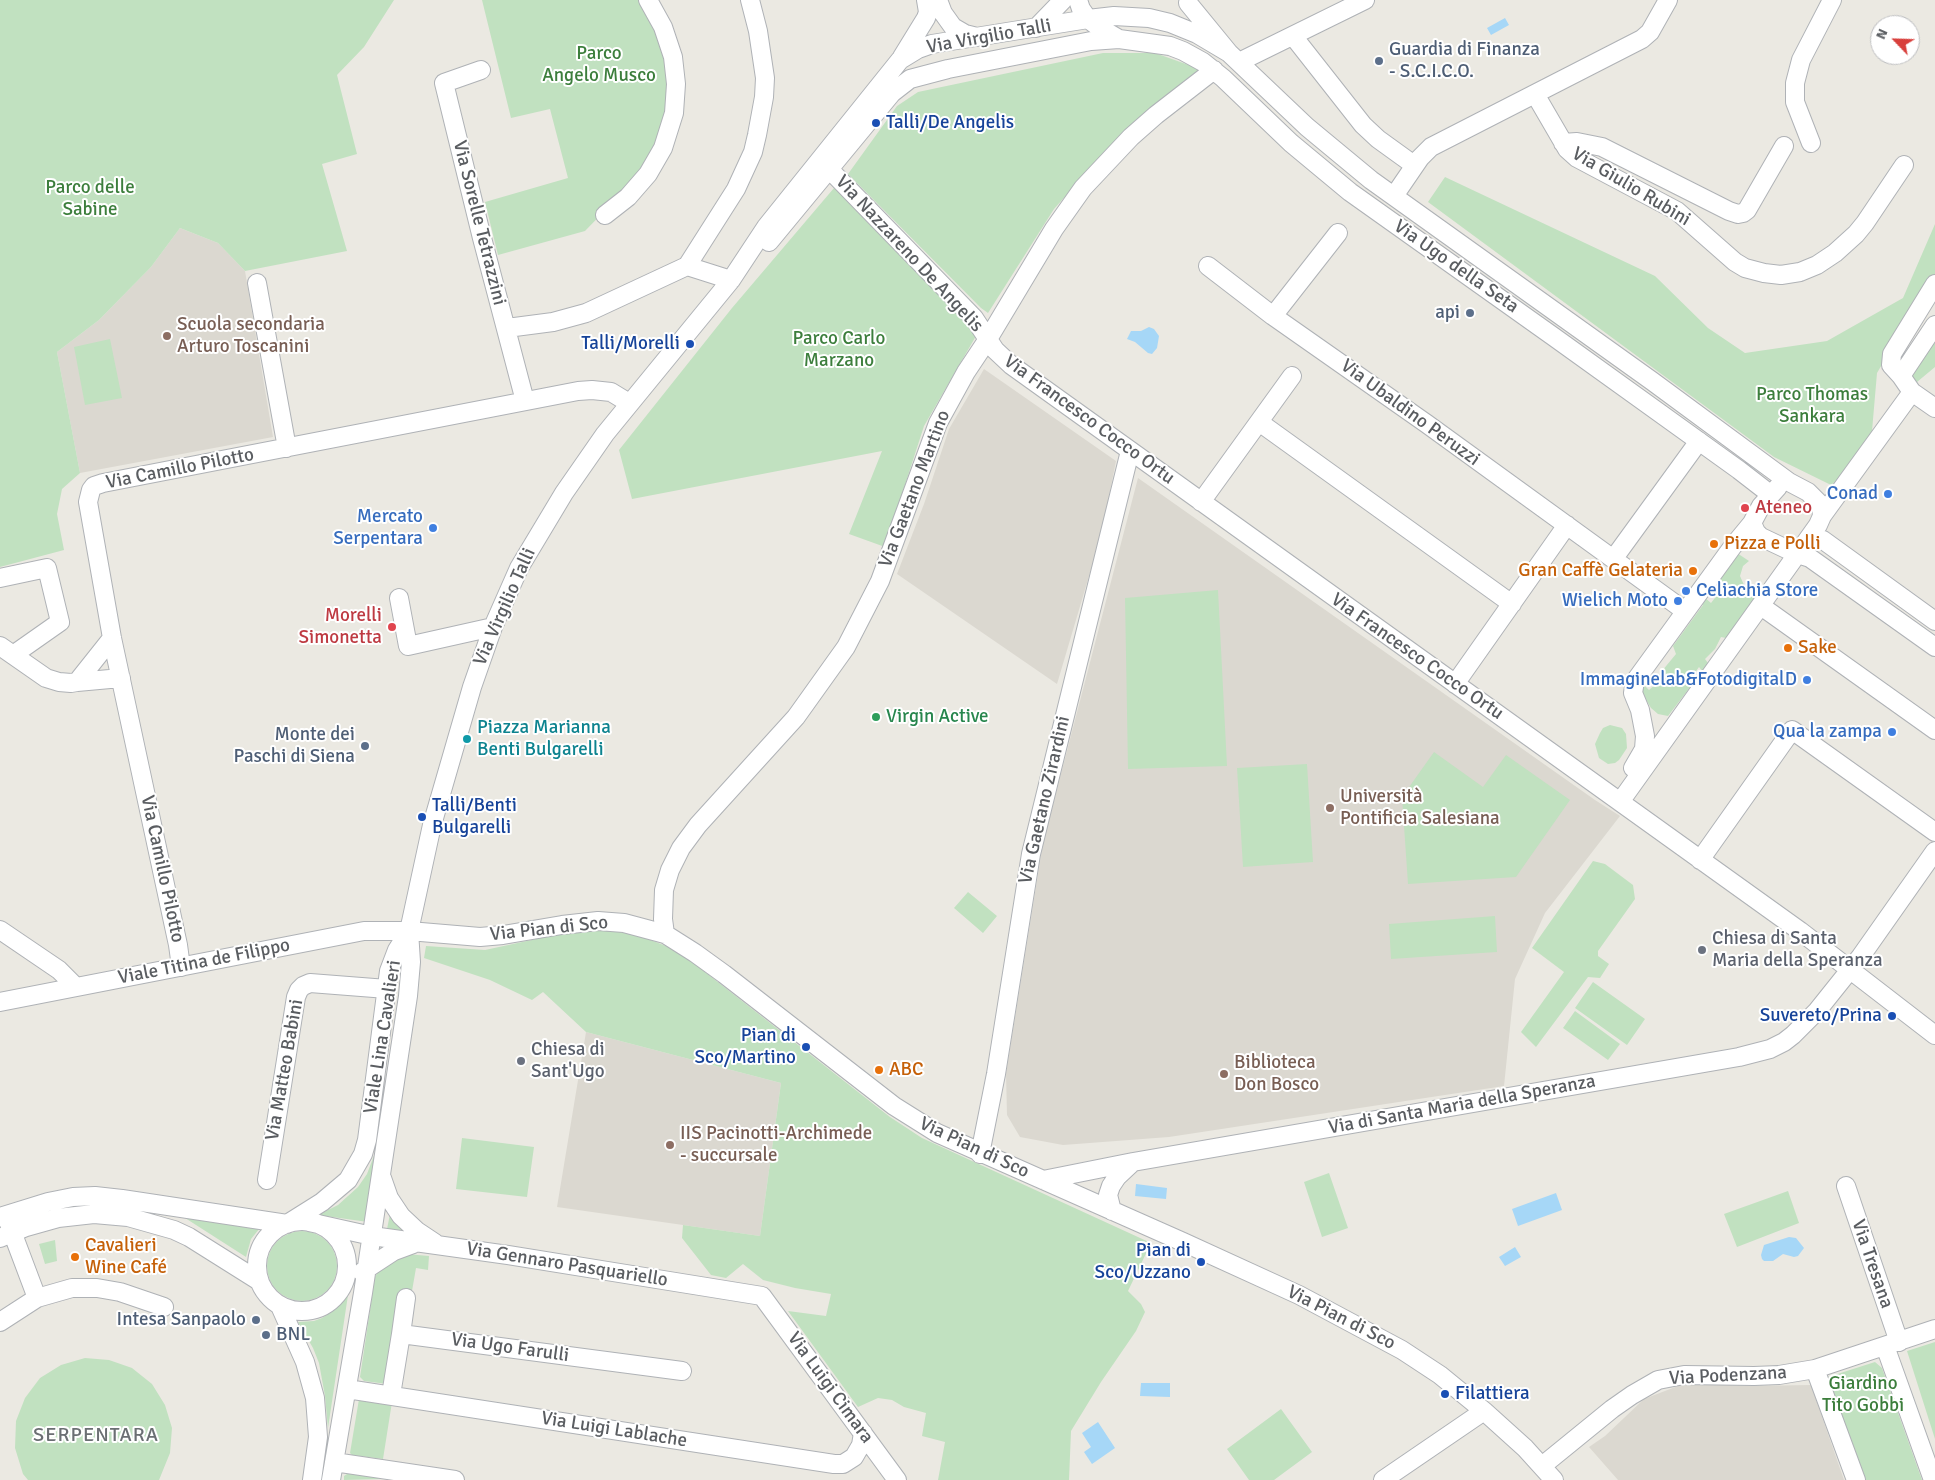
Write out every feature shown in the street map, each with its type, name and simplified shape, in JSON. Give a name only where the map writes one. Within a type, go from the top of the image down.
[{"type":"street","points":[[605,215],[624,202],[648,174],[665,142],[674,113],[676,84],[673,57],[660,20],[648,0]]},
{"type":"street","points":[[507,328],[544,323],[579,315],[687,266],[736,189],[755,143],[762,110],[765,78],[758,31],[750,0]]},
{"type":"street","points":[[1036,28],[1063,0]]},
{"type":"street","points":[[1078,0],[1081,10],[1088,19],[1119,39]]},
{"type":"street","points":[[1146,42],[1176,25],[1188,1],[1234,58],[1293,36],[1366,0]]},
{"type":"street","points":[[1394,196],[1425,152],[1436,144],[1642,39],[1650,32],[1668,0]]},
{"type":"street","points":[[1811,143],[1795,102],[1795,83],[1801,60],[1832,0]]},
{"type":"street","points":[[930,4],[942,13],[953,27],[965,34],[982,37]]},
{"type":"street","points":[[930,4],[932,44],[938,62],[948,69]]},
{"type":"street","points":[[900,60],[922,25],[930,4]]},
{"type":"street","name":"Via Virgilio Talli","points":[[731,280],[766,227],[900,60],[918,49],[932,44],[1088,19],[1134,16],[1176,25],[1204,37],[1234,58]]},
{"type":"street","points":[[1293,36],[1363,125],[1378,139],[1414,166]]},
{"type":"street","name":"Via Virgilio Talli","points":[[409,931],[432,825],[443,785],[480,662],[493,627],[519,568],[541,530],[587,458],[629,403],[731,280],[768,243],[897,88],[915,77],[948,69],[1091,41],[1119,39]]},
{"type":"street","name":"Via Ugo della Seta","points":[[1119,39],[1175,47],[1214,70],[1292,143],[1350,192],[1699,441],[1770,494]]},
{"type":"street","name":"Via Ugo della Seta","points":[[1234,58],[1307,127],[1371,180],[1652,381],[1789,482]]},
{"type":"street","name":"Via Sorelle Tetrazzini","points":[[481,70],[444,82],[482,238],[525,401]]},
{"type":"street","name":"Via Gaetano Martino","points":[[664,934],[664,890],[674,859],[698,825],[796,717],[846,647],[880,581],[938,423],[966,372],[988,339],[1040,251],[1083,188],[1137,131],[1214,70]]},
{"type":"street","name":"Via Giulio Rubini","points":[[1535,94],[1563,143],[1577,158],[1677,211],[1735,262],[1754,271],[1774,275],[1808,270],[1827,260],[1843,247],[1865,222],[1904,165]]},
{"type":"street","points":[[1563,143],[1578,142],[1602,147],[1738,214],[1747,210],[1784,146]]},
{"type":"street","name":"Via Nazzareno De Angelis","points":[[829,169],[974,318],[988,339]]},
{"type":"street","points":[[1273,316],[1338,233]]},
{"type":"street","points":[[687,266],[731,280]]},
{"type":"street","name":"Via Ubaldino Peruzzi","points":[[1208,266],[1273,316],[1614,558],[1685,611]]},
{"type":"street","points":[[257,283],[288,448]]},
{"type":"street","points":[[1935,284],[1892,354],[1891,365],[1912,392],[1935,408]]},
{"type":"street","points":[[1900,376],[1935,325]]},
{"type":"street","name":"Via Francesco Cocco Ortu","points":[[988,339],[1007,362],[1800,931],[1935,1035]]},
{"type":"street","points":[[1201,502],[1292,376]]},
{"type":"street","name":"Via Camillo Pilotto","points":[[181,967],[178,945],[112,638],[88,502],[94,486],[525,401],[592,390],[612,392],[629,403]]},
{"type":"street","points":[[1616,799],[1669,734],[1798,554],[1822,516],[1912,392]]},
{"type":"street","points":[[1259,422],[1512,604]]},
{"type":"street","points":[[1614,558],[1699,441]]},
{"type":"street","name":"Via Gaetano Zirardini","points":[[980,1154],[996,1074],[1029,862],[1130,451]]},
{"type":"street","points":[[1616,799],[1644,749],[1645,736],[1640,710],[1633,693],[1635,681],[1752,523],[1770,494],[1781,485],[1789,482],[1802,488],[1814,497],[1821,505],[1822,516]]},
{"type":"street","points":[[1752,523],[1756,532],[1765,540],[1810,558],[1935,647]]},
{"type":"street","points":[[1455,684],[1566,525]]},
{"type":"street","points":[[1811,535],[1823,540],[1935,621]]},
{"type":"street","points":[[0,578],[47,568],[60,622],[7,651],[42,676],[54,681],[63,683],[121,678]]},
{"type":"street","points":[[399,598],[408,646],[493,627]]},
{"type":"street","points":[[1761,606],[1935,730]]},
{"type":"street","points":[[76,682],[112,638]]},
{"type":"street","points":[[1640,710],[1669,734]]},
{"type":"street","points":[[1700,860],[1792,730],[1935,832]]},
{"type":"street","name":"Via di Santa Maria della Speranza","points":[[1043,1180],[1133,1162],[1761,1052],[1784,1042],[1798,1031],[1817,1011],[1850,970],[1935,851]]},
{"type":"street","name":"Via Pian di Sco","points":[[409,931],[469,937],[491,936],[598,921],[624,923],[664,934],[724,974],[901,1111],[937,1133],[980,1154],[1184,1242],[1272,1283],[1367,1330],[1429,1367],[1484,1411],[1542,1466],[1554,1480]]},
{"type":"street","points":[[0,930],[59,970],[76,987]]},
{"type":"street","name":"Viale Titina de Filippo","points":[[0,1002],[356,932],[409,931]]},
{"type":"street","name":"Viale Lina Cavalieri","points":[[287,1224],[340,1189],[355,1170],[363,1154],[367,1140],[387,989],[393,958],[409,931]]},
{"type":"street","name":"Viale Lina Cavalieri","points":[[331,1480],[367,1269],[410,975],[409,931]]},
{"type":"street","name":"Via Matteo Babini","points":[[267,1180],[296,997],[299,990],[310,983],[387,989]]},
{"type":"street","points":[[1112,1211],[1108,1195],[1111,1186],[1117,1177],[1133,1162]]},
{"type":"street","points":[[381,1174],[389,1198],[401,1216],[424,1236],[438,1245]]},
{"type":"street","name":"Via Tresana","points":[[1846,1186],[1933,1480]]},
{"type":"street","points":[[37,1298],[6,1235],[3,1216],[63,1198],[104,1196],[287,1224],[309,1222],[317,1224],[332,1233],[342,1246],[347,1271],[342,1287]]},
{"type":"street","points":[[6,1235],[42,1222],[73,1216],[94,1214],[128,1217],[174,1230],[189,1237],[260,1281]]},
{"type":"street","name":"Via Gennaro Pasquariello","points":[[309,1222],[372,1236],[508,1255],[762,1296]]},
{"type":"street","points":[[287,1224],[272,1233],[262,1247],[257,1264],[260,1281],[267,1295],[280,1306],[297,1311],[315,1310],[330,1301],[342,1287],[394,1251],[417,1243]]},
{"type":"street","points":[[0,1322],[37,1298],[72,1288],[91,1287],[120,1292],[164,1307]]},
{"type":"street","name":"Via Luigi Cimara","points":[[762,1296],[897,1480]]},
{"type":"street","points":[[391,1395],[406,1298]]},
{"type":"street","points":[[280,1306],[305,1362],[315,1398],[318,1437],[312,1480]]},
{"type":"street","name":"Via Podenzana","points":[[1542,1466],[1612,1409],[1658,1380],[1684,1375],[1773,1376],[1815,1369],[1935,1329]]},
{"type":"street","name":"Via Ugo Farulli","points":[[401,1334],[682,1371]]},
{"type":"street","points":[[1815,1369],[1856,1480]]},
{"type":"street","name":"Via Luigi Lablache","points":[[347,1389],[834,1464],[843,1464],[854,1457],[861,1445],[863,1434]]},
{"type":"street","points":[[1382,1480],[1484,1411]]},
{"type":"street","points":[[334,1462],[454,1480]]},
{"type":"shaded area","name":"Scuola secondaria Arturo Toscanini","points":[[180,228],[218,243],[245,271],[273,437],[80,473],[57,352],[99,320],[151,267]]},
{"type":"shaded area","points":[[984,369],[1116,461],[1102,532],[1057,684],[897,574],[924,504],[949,429]]},
{"type":"shaded area","name":"Università Pontificia Salesiana","points":[[1138,478],[1620,816],[1545,913],[1515,979],[1504,1086],[1169,1137],[1063,1145],[1020,1137],[1007,1115],[1006,1073],[1043,843]]},
{"type":"shaded area","name":"IIS Pacinotti-Archimede - succursale","points":[[586,1032],[781,1083],[760,1236],[557,1207]]},
{"type":"shaded area","points":[[1708,1384],[1747,1386],[1811,1385],[1844,1480],[1618,1480],[1589,1447],[1605,1436],[1644,1399],[1678,1386]]},
{"type":"green space","name":"Parco delle Sabine","points":[[0,0],[394,0],[364,47],[337,75],[357,154],[322,164],[347,251],[245,271],[218,243],[180,228],[151,267],[99,320],[57,352],[80,473],[62,489],[57,514],[64,550],[0,567]]},
{"type":"green space","name":"Parco Angelo Musco","points":[[482,0],[642,0],[655,28],[664,58],[669,106],[650,160],[622,193],[585,231],[498,255],[485,202],[568,178],[550,109],[511,118]]},
{"type":"green space","points":[[1103,53],[1155,53],[1200,69],[1198,73],[1101,156],[1054,209],[988,313],[848,174],[897,106],[918,92]]},
{"type":"green space","name":"Parco Thomas Sankara","points":[[1445,177],[1655,276],[1708,328],[1745,353],[1827,341],[1903,298],[1935,224],[1935,274],[1877,373],[1872,431],[1847,471],[1831,485],[1774,457],[1428,202]]},
{"type":"green space","name":"Parco Carlo Marzano","points":[[834,188],[965,322],[976,336],[924,426],[885,547],[849,534],[882,451],[632,499],[619,450],[732,308]]},
{"type":"green space","points":[[1935,330],[1935,367],[1911,387],[1904,376]]},
{"type":"green space","points":[[110,339],[122,398],[85,405],[74,347]]},
{"type":"green space","points":[[1737,553],[1749,561],[1743,566],[1740,576],[1744,585],[1754,594],[1753,601],[1726,638],[1721,637],[1715,649],[1705,659],[1708,663],[1703,672],[1699,667],[1694,674],[1695,688],[1691,686],[1668,716],[1658,714],[1651,708],[1642,693],[1643,684],[1649,690],[1659,681],[1657,677],[1676,654],[1673,646],[1703,605],[1700,602],[1704,597],[1711,603],[1725,585],[1720,578]]},
{"type":"green space","points":[[1218,590],[1227,766],[1128,769],[1125,598]]},
{"type":"green space","points":[[1610,725],[1622,728],[1626,734],[1627,748],[1619,760],[1608,764],[1599,758],[1595,744],[1603,728]]},
{"type":"green space","points":[[1434,752],[1483,787],[1506,755],[1570,800],[1516,877],[1408,884],[1402,797]]},
{"type":"green space","points":[[1307,764],[1313,862],[1243,867],[1237,768]]},
{"type":"green space","points":[[1593,861],[1605,864],[1633,885],[1635,899],[1598,951],[1598,956],[1609,964],[1600,978],[1588,977],[1536,1047],[1521,1032],[1564,972],[1532,948]]},
{"type":"green space","points":[[968,892],[997,916],[983,933],[954,908]]},
{"type":"green space","points":[[1495,916],[1497,952],[1391,959],[1389,924]]},
{"type":"green space","points":[[611,930],[643,937],[666,946],[691,961],[890,1117],[922,1138],[1151,1243],[1128,1291],[1141,1304],[1145,1312],[1136,1331],[1101,1382],[1071,1431],[1069,1480],[938,1480],[945,1442],[922,1436],[926,1413],[904,1407],[892,1400],[878,1398],[858,1407],[788,1311],[826,1316],[831,1294],[763,1280],[743,1264],[726,1278],[711,1275],[682,1238],[683,1225],[760,1236],[781,1083],[586,1032],[543,992],[532,1000],[490,980],[424,958],[426,946],[485,950],[564,933]]},
{"type":"green space","points":[[1593,982],[1645,1019],[1627,1045],[1575,1008]]},
{"type":"green space","points":[[1575,1011],[1620,1044],[1608,1060],[1563,1028]]},
{"type":"green space","points":[[462,1138],[534,1147],[527,1197],[456,1189]]},
{"type":"green space","points":[[375,1153],[379,1153],[368,1222],[318,1215],[338,1205],[358,1187],[367,1174]]},
{"type":"green space","points":[[1329,1173],[1348,1228],[1322,1237],[1304,1182]]},
{"type":"green space","points":[[1788,1191],[1799,1223],[1737,1247],[1724,1214]]},
{"type":"green space","points":[[391,1209],[414,1233],[387,1229]]},
{"type":"green space","points":[[182,1216],[260,1228],[251,1239],[246,1257]]},
{"type":"green space","points":[[302,1231],[315,1234],[327,1241],[334,1253],[337,1266],[334,1279],[327,1291],[315,1298],[302,1301],[289,1298],[277,1291],[270,1279],[267,1266],[270,1253],[277,1241],[289,1234]]},
{"type":"green space","points":[[55,1240],[57,1261],[45,1264],[39,1244]]},
{"type":"green space","points":[[406,1254],[429,1256],[428,1270],[416,1268],[412,1291],[403,1289],[387,1384],[364,1381],[360,1377],[375,1277],[380,1268]]},
{"type":"green space","points":[[348,1295],[328,1428],[319,1363],[298,1322],[314,1321],[322,1318],[336,1309]]},
{"type":"green space","points":[[1935,1342],[1935,1439],[1907,1351]]},
{"type":"green space","points":[[85,1358],[109,1360],[132,1368],[152,1384],[165,1405],[172,1428],[170,1453],[159,1480],[28,1480],[23,1474],[15,1448],[16,1421],[25,1398],[40,1378],[61,1365]]},
{"type":"green space","name":"Giardino Tito Gobbi","points":[[1875,1362],[1882,1368],[1922,1480],[1866,1480],[1828,1377]]},
{"type":"green space","points":[[359,1399],[392,1402],[383,1459],[352,1455],[350,1453]]},
{"type":"green space","points":[[1281,1409],[1312,1452],[1274,1480],[1249,1480],[1227,1449]]},
{"type":"green space","points":[[350,1472],[382,1479],[344,1480],[344,1476]]},
{"type":"water","points":[[1505,18],[1509,25],[1491,35],[1487,28]]},
{"type":"water","points":[[1149,327],[1154,329],[1159,336],[1157,348],[1152,354],[1135,342],[1127,339],[1131,331],[1141,331]]},
{"type":"water","points":[[1136,1184],[1167,1188],[1166,1199],[1135,1196]]},
{"type":"water","points":[[1556,1193],[1562,1210],[1518,1226],[1512,1209]]},
{"type":"water","points":[[1789,1237],[1796,1238],[1804,1248],[1798,1256],[1794,1257],[1783,1254],[1773,1261],[1764,1261],[1762,1259],[1761,1255],[1764,1245]]},
{"type":"water","points":[[1515,1247],[1521,1257],[1505,1266],[1499,1257]]},
{"type":"water","points":[[1141,1383],[1170,1383],[1170,1397],[1140,1396]]},
{"type":"water","points":[[1098,1422],[1115,1448],[1092,1464],[1084,1452],[1091,1447],[1082,1433]]},
{"type":"place","name":"Guardia di Finanza - S.C.I.C.O.","points":[[1379,61]]},
{"type":"place","name":"Talli/De Angelis","points":[[876,123]]},
{"type":"place","name":"api","points":[[1470,313]]},
{"type":"place","name":"Scuola secondaria Arturo Toscanini","points":[[167,336]]},
{"type":"place","name":"Talli/Morelli","points":[[690,344]]},
{"type":"place","name":"Conad","points":[[1888,494]]},
{"type":"place","name":"Ateneo","points":[[1745,508]]},
{"type":"place","name":"Mercato Serpentara","points":[[433,528]]},
{"type":"place","name":"Pizza e Polli","points":[[1714,544]]},
{"type":"place","name":"Gran Caffè Gelateria","points":[[1693,571]]},
{"type":"place","name":"Celiachia Store","points":[[1686,591]]},
{"type":"place","name":"Wielich Moto","points":[[1678,601]]},
{"type":"place","name":"Morelli Simonetta","points":[[392,627]]},
{"type":"place","name":"Sake","points":[[1788,648]]},
{"type":"place","name":"Immaginelab&FotodigitalD","points":[[1807,680]]},
{"type":"place","name":"Virgin Active","points":[[876,717]]},
{"type":"place","name":"Qua la zampa","points":[[1892,732]]},
{"type":"place","name":"Piazza Marianna Benti Bulgarelli","points":[[467,739]]},
{"type":"place","name":"Monte dei Paschi di Siena","points":[[365,746]]},
{"type":"place","name":"Università Pontificia Salesiana","points":[[1330,808]]},
{"type":"place","name":"Talli/Benti Bulgarelli","points":[[422,817]]},
{"type":"place","name":"Chiesa di Santa Maria della Speranza","points":[[1702,950]]},
{"type":"place","name":"Suvereto/Prina","points":[[1892,1016]]},
{"type":"place","name":"Pian di Sco/Martino","points":[[806,1047]]},
{"type":"place","name":"Chiesa di Sant'Ugo","points":[[521,1061]]},
{"type":"place","name":"ABC","points":[[879,1070]]},
{"type":"place","name":"Biblioteca Don Bosco","points":[[1224,1074]]},
{"type":"place","name":"IIS Pacinotti-Archimede - succursale","points":[[670,1145]]},
{"type":"place","name":"Cavalieri Wine Café","points":[[75,1257]]},
{"type":"place","name":"Pian di Sco/Uzzano","points":[[1201,1262]]},
{"type":"place","name":"Intesa Sanpaolo","points":[[256,1320]]},
{"type":"place","name":"BNL","points":[[266,1335]]},
{"type":"place","name":"Filattiera","points":[[1445,1394]]},
{"type":"district","name":"SERPENTARA","points":[[96,1436]]}]
